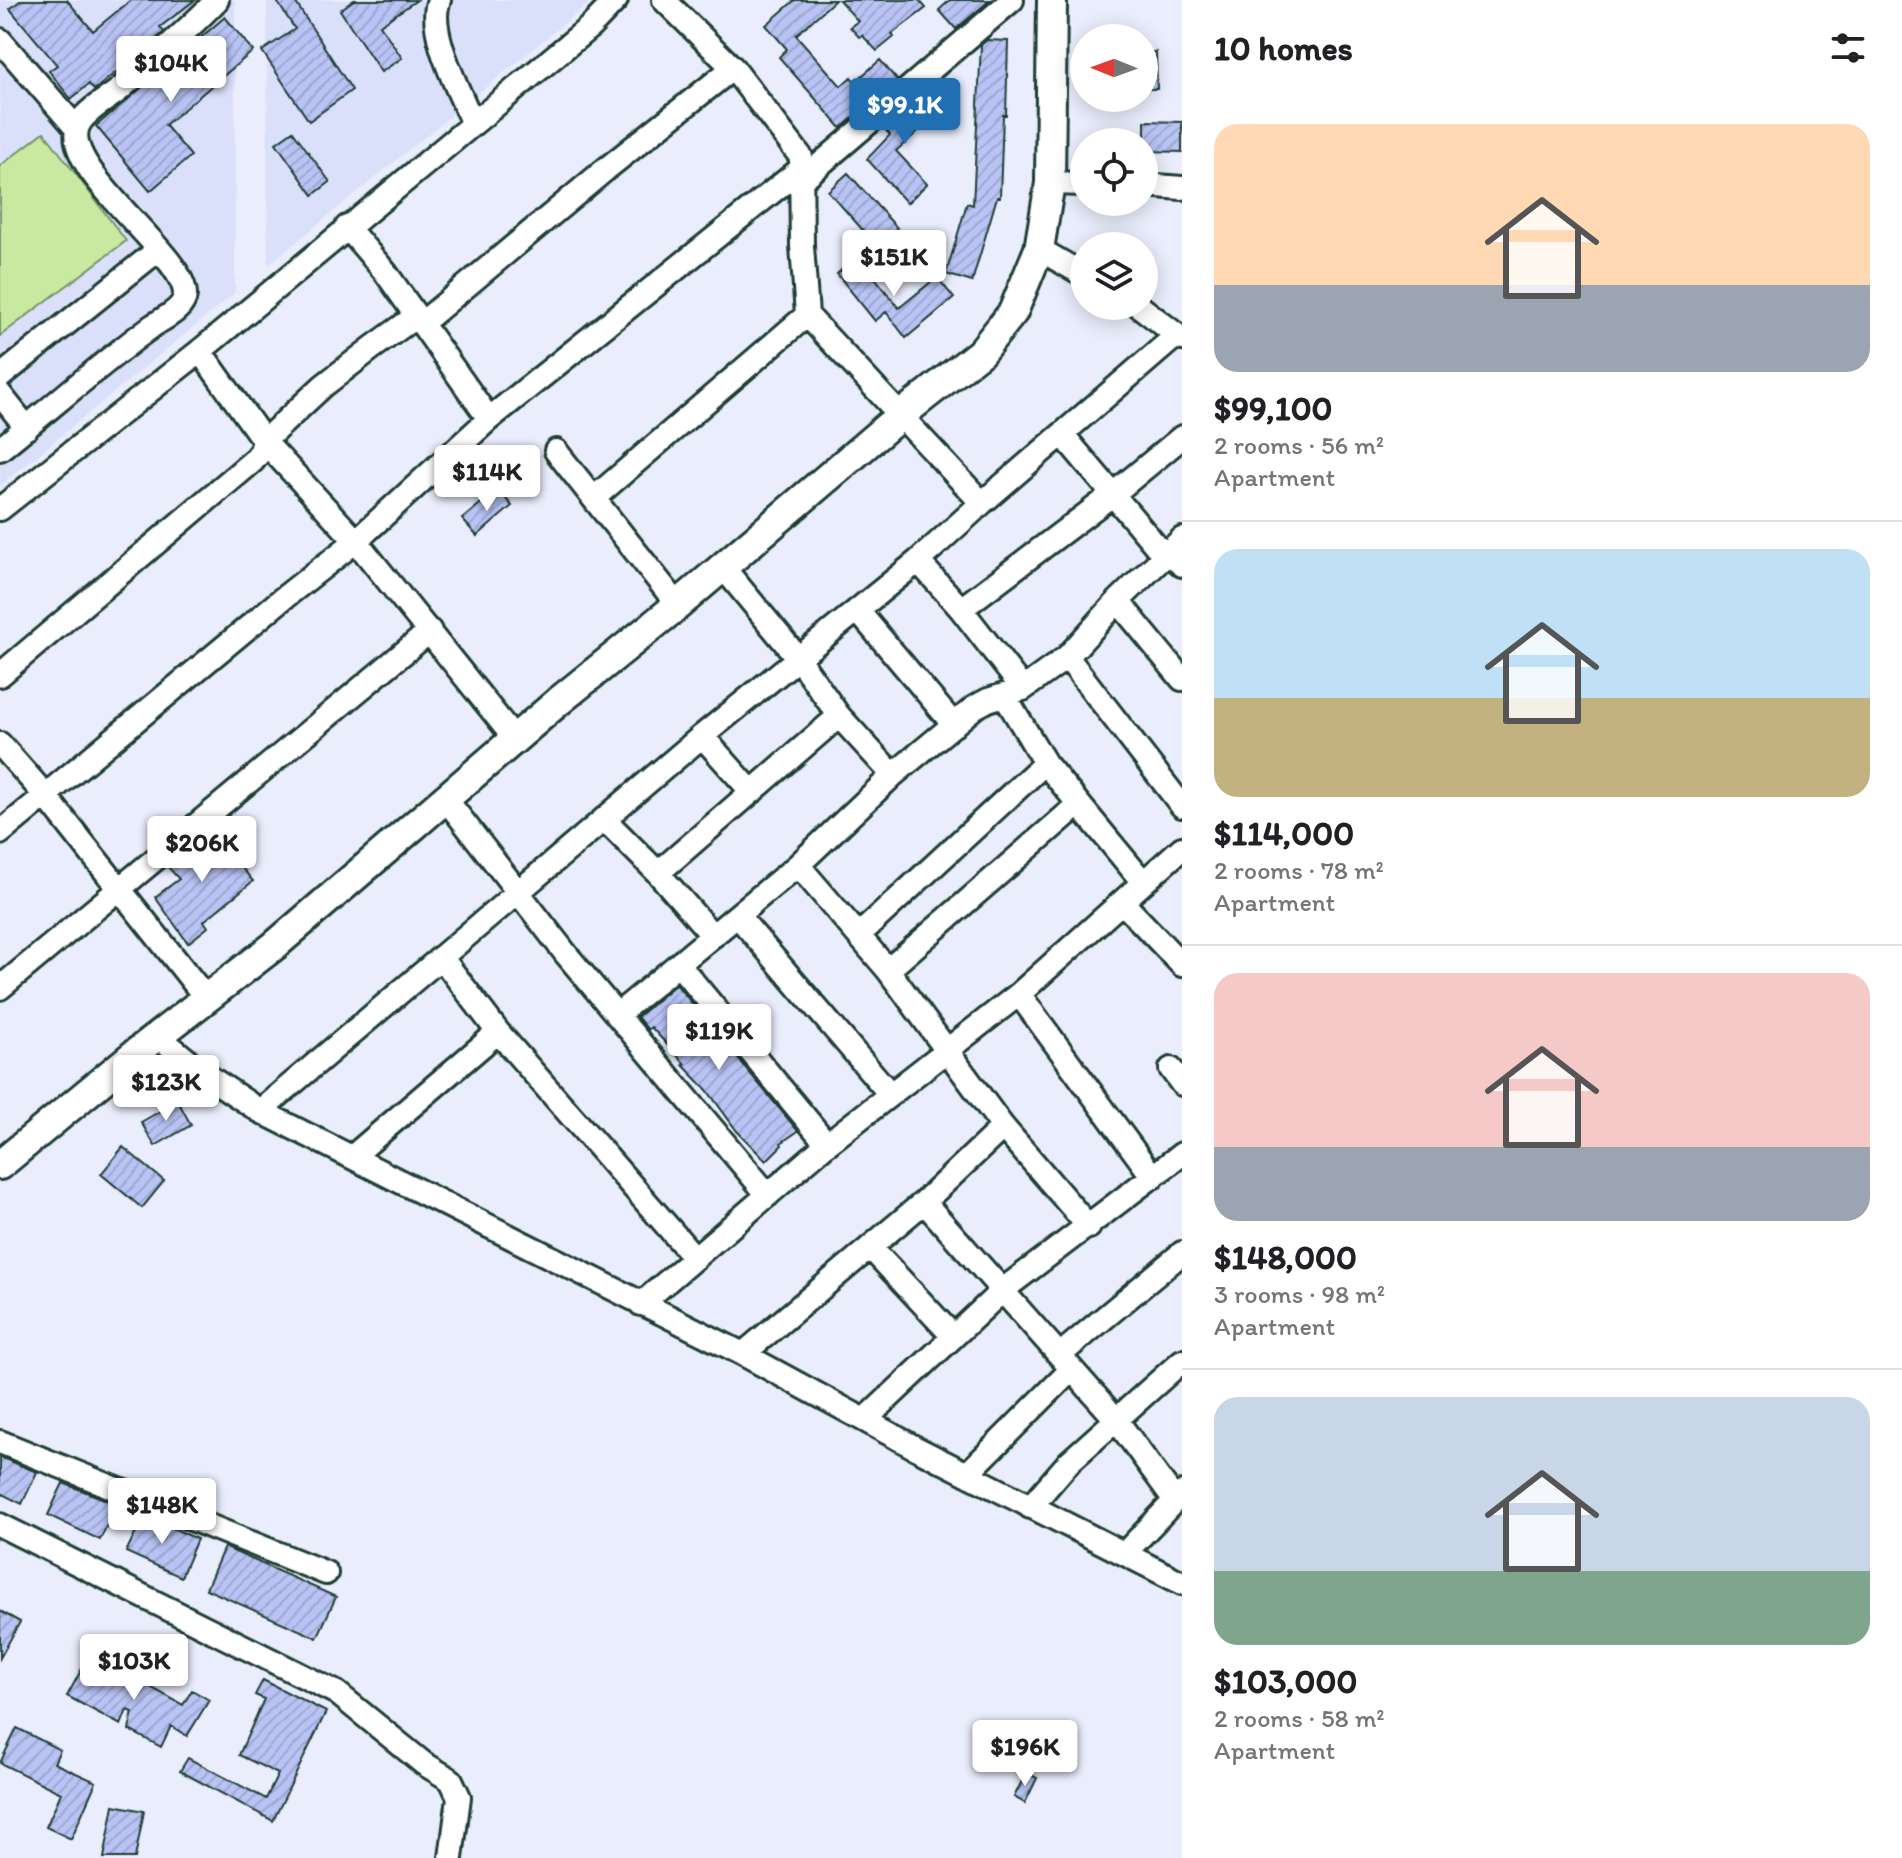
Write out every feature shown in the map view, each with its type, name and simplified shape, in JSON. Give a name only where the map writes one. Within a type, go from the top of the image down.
[{"type":"main road","points":[[0,1165],[132,1056],[274,946],[515,739],[901,415],[981,352],[1013,312],[1039,249],[1050,183],[1052,0]]},
{"type":"street","points":[[0,449],[181,306],[185,295],[181,283],[80,154],[77,129],[82,119],[217,0]]},
{"type":"street","points":[[439,0],[435,17],[439,38],[472,122]]},
{"type":"street","points":[[0,509],[200,351],[591,26],[616,0]]},
{"type":"street","points":[[664,0],[733,68],[801,157],[807,315],[982,503]]},
{"type":"street","points":[[0,833],[356,541],[489,419],[803,174],[1012,0]]},
{"type":"street","points":[[0,40],[77,129]]},
{"type":"street","points":[[0,675],[253,461],[264,441],[323,386],[408,322],[428,318],[733,68]]},
{"type":"street","points":[[1050,183],[1070,184]]},
{"type":"street","points":[[1158,186],[1182,188]]},
{"type":"street","points":[[347,227],[386,273],[489,419]]},
{"type":"street","points":[[1039,249],[1070,267]]},
{"type":"street","points":[[0,377],[158,250]]},
{"type":"street","points":[[594,498],[807,315]]},
{"type":"street","points":[[260,1111],[702,736],[918,561],[982,503],[1180,337],[1158,320]]},
{"type":"street","points":[[200,351],[264,441],[356,541],[515,739]]},
{"type":"street","points":[[0,394],[27,428]]},
{"type":"street","points":[[1063,435],[1157,547],[1177,552]]},
{"type":"street","points":[[961,609],[1112,495],[1182,437]]},
{"type":"street","points":[[556,451],[678,605]]},
{"type":"street","points":[[617,1015],[798,865],[893,775],[975,707],[1014,692],[1067,657],[1118,601],[1177,552]]},
{"type":"street","points":[[918,561],[961,609],[1014,692],[1045,763],[1143,882]]},
{"type":"street","points":[[722,566],[798,658],[839,716],[893,775]]},
{"type":"street","points":[[1118,601],[1182,679]]},
{"type":"street","points":[[858,611],[954,725]]},
{"type":"street","points":[[0,988],[430,631]]},
{"type":"street","points":[[1067,657],[1182,806]]},
{"type":"street","points":[[658,873],[839,716]]},
{"type":"street","points":[[702,736],[752,792]]},
{"type":"street","points":[[0,744],[45,795],[206,998]]},
{"type":"street","points":[[859,935],[1045,763]]},
{"type":"street","points":[[445,798],[517,893],[768,1195]]},
{"type":"street","points":[[888,970],[1078,805]]},
{"type":"street","points":[[604,819],[658,873],[713,936]]},
{"type":"street","points":[[641,1304],[827,1144],[1019,994],[1182,848]]},
{"type":"street","points":[[798,865],[888,970],[1003,1127],[1089,1227]]},
{"type":"street","points":[[1123,903],[1182,965]]},
{"type":"street","points":[[738,916],[890,1094]]},
{"type":"street","points":[[441,957],[498,1032],[695,1258]]},
{"type":"street","points":[[679,965],[827,1144]]},
{"type":"street","points":[[1019,994],[1153,1177]]},
{"type":"street","points":[[352,1157],[498,1032]]},
{"type":"street","points":[[159,1037],[203,1073],[260,1111],[743,1354],[1181,1585]]},
{"type":"street","points":[[743,1354],[924,1202],[1003,1127]]},
{"type":"street","points":[[866,1419],[1004,1289],[1182,1154]]},
{"type":"street","points":[[924,1202],[1004,1289],[1178,1496],[1125,1553]]},
{"type":"street","points":[[870,1247],[952,1335]]},
{"type":"street","points":[[967,1474],[1066,1362],[1182,1253]]},
{"type":"street","points":[[1030,1507],[1069,1462],[1115,1418],[1179,1368]]},
{"type":"street","points":[[0,1442],[326,1573]]},
{"type":"street","points":[[0,1525],[337,1693],[423,1763],[451,1780],[459,1797],[451,1858]]},
{"type":"shaded area","points":[[0,0],[235,0],[235,293],[0,486]]},
{"type":"shaded area","points":[[267,0],[593,0],[268,265]]},
{"type":"green space","points":[[44,132],[126,241],[0,336],[0,166]]},
{"type":"building","points":[[21,0],[67,0],[93,31],[131,0],[195,0],[160,27],[164,32],[94,90],[89,84],[71,99],[49,71],[57,65],[10,9]]},
{"type":"building","points":[[276,0],[294,0],[352,90],[309,121],[262,51],[295,29]]},
{"type":"building","points":[[354,0],[417,0],[380,25],[402,58],[381,72],[340,10]]},
{"type":"building","points":[[795,0],[835,0],[796,35],[841,86],[851,77],[855,82],[880,60],[897,80],[841,128],[779,57],[787,49],[766,25]]},
{"type":"building","points":[[839,0],[919,0],[926,8],[892,34],[894,37],[877,51],[850,27],[858,21]]},
{"type":"building","points":[[950,0],[990,0],[956,29],[939,10]]},
{"type":"building","points":[[225,17],[253,51],[165,125],[191,156],[150,191],[96,126]]},
{"type":"building","points":[[987,40],[1008,41],[1006,115],[1003,115],[1000,197],[997,197],[972,282],[946,274],[967,203],[973,205],[981,45]]},
{"type":"building","points":[[931,88],[946,106],[896,151],[927,184],[907,203],[867,159],[890,135],[884,128]]},
{"type":"building","points":[[1145,121],[1182,122],[1182,152],[1158,151],[1158,128],[1145,128]]},
{"type":"building","points":[[293,131],[330,182],[313,195],[276,143]]},
{"type":"building","points":[[848,173],[897,228],[877,246],[828,191]]},
{"type":"building","points":[[858,256],[899,308],[937,277],[954,298],[906,338],[886,312],[875,321],[837,274]]},
{"type":"building","points":[[498,489],[512,506],[477,536],[462,519]]},
{"type":"building","points":[[216,827],[228,841],[223,845],[253,881],[204,921],[208,927],[188,943],[155,897],[179,879],[168,867]]},
{"type":"building","points":[[676,984],[798,1131],[781,1143],[766,1161],[737,1131],[685,1064],[651,1027],[648,1030],[637,1017]]},
{"type":"building","points":[[178,1101],[191,1125],[155,1146],[141,1122]]},
{"type":"building","points":[[123,1147],[164,1181],[142,1208],[101,1174]]},
{"type":"building","points":[[0,1457],[37,1472],[22,1504],[0,1493]]},
{"type":"building","points":[[63,1483],[117,1504],[100,1540],[48,1515]]},
{"type":"building","points":[[144,1515],[197,1539],[181,1577],[126,1552]]},
{"type":"building","points":[[224,1547],[336,1597],[317,1638],[206,1589]]},
{"type":"building","points":[[0,1611],[20,1622],[0,1658]]},
{"type":"building","points":[[90,1654],[183,1705],[192,1690],[209,1700],[187,1736],[171,1726],[161,1747],[129,1730],[133,1712],[127,1710],[121,1725],[67,1696]]},
{"type":"building","points":[[263,1680],[326,1712],[273,1821],[180,1771],[188,1758],[266,1799],[278,1774],[239,1755],[264,1699],[255,1695]]},
{"type":"building","points":[[17,1728],[60,1750],[54,1763],[96,1782],[71,1839],[46,1827],[61,1793],[0,1763]]},
{"type":"building","points":[[1026,1773],[1037,1778],[1025,1803],[1014,1797]]},
{"type":"building","points":[[114,1805],[144,1811],[135,1858],[104,1858]]}]
